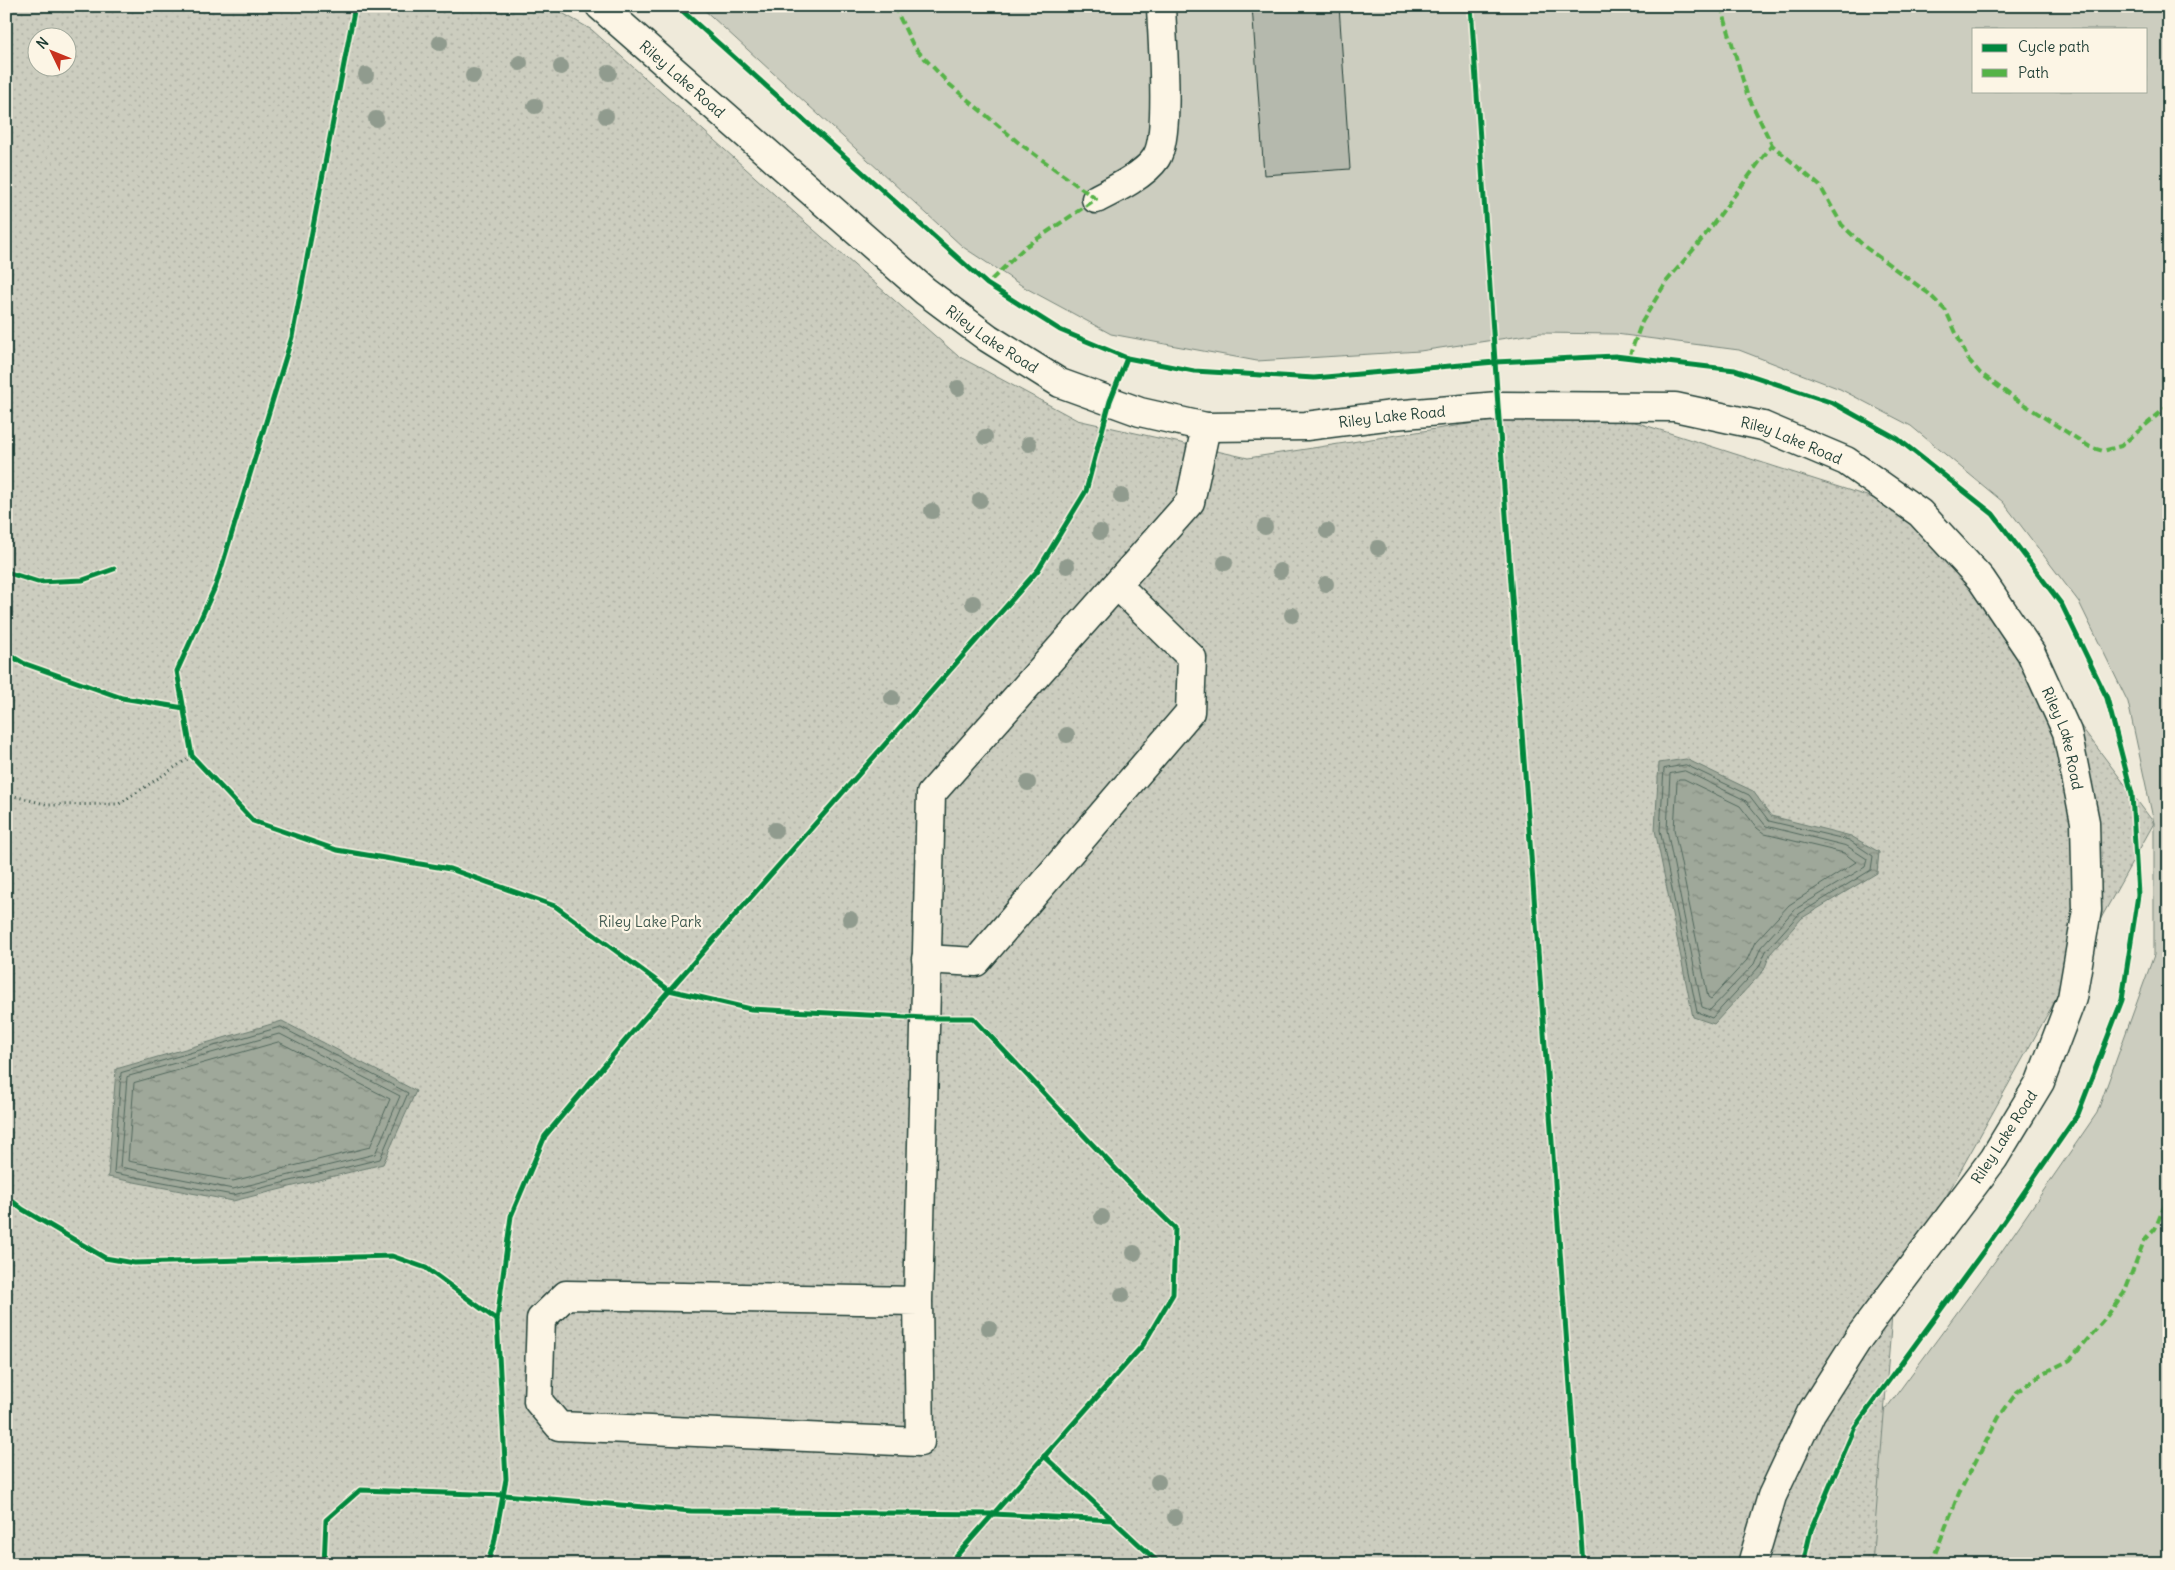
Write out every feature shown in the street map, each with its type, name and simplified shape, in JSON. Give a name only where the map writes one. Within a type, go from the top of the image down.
[{"type":"street","name":"Riley Lake Road","points":[[600,6],[926,291],[988,338],[1060,384],[1140,412],[1206,427],[1306,426],[1393,415],[1498,406],[1674,407],[1763,426],[1846,462],[1920,513],[1981,579],[2031,653],[2067,732],[2085,822],[2087,910],[2072,998],[2040,1082],[1994,1158],[1860,1336],[1811,1413],[1772,1496],[1752,1564]]},
{"type":"street","points":[[1096,199],[1132,180],[1156,158],[1165,124],[1161,6]]},
{"type":"street","points":[[918,1300],[566,1295],[541,1319],[538,1401],[559,1426],[920,1442],[918,1300],[931,794],[1190,502],[1206,427]]},
{"type":"street","points":[[926,959],[976,962],[1190,712],[1192,658],[1117,585]]},
{"type":"path","points":[[190,747],[192,756],[199,763]]},
{"type":"path","points":[[6,794],[49,805],[119,804],[192,756]]},
{"type":"green space","name":"Riley Lake Park","points":[[6,6],[550,6],[592,30],[806,223],[958,356],[1077,420],[1248,458],[1585,406],[1920,513],[2154,823],[1894,1290],[1872,1564],[6,1564]]},
{"type":"green space","points":[[700,6],[2169,6],[2169,1564],[1820,1564],[1874,1425],[1995,1261],[2097,1113],[2154,955],[2154,823],[2128,702],[2079,602],[2003,502],[1911,426],[1840,389],[1739,350],[1616,334],[1540,333],[1420,351],[1257,361],[1111,334],[1024,287],[963,247]]},
{"type":"water","points":[[1686,759],[1753,791],[1771,816],[1851,836],[1879,852],[1877,873],[1802,918],[1770,954],[1764,970],[1714,1024],[1693,1017],[1655,830],[1659,763]]},
{"type":"water","points":[[282,1021],[416,1091],[383,1164],[233,1201],[108,1177],[116,1069]]},
{"type":"building","points":[[1252,6],[1339,6],[1350,169],[1264,175]]},
{"type":"marked path","points":[[894,6],[914,47],[949,84],[1019,143],[1096,199],[1025,247],[987,284]]},
{"type":"marked path","points":[[1721,6],[1747,94],[1772,145],[1820,186],[1842,225],[1865,247],[1928,293],[1946,311],[1968,359],[1980,373],[2014,398],[2090,447],[2103,451],[2121,446],[2169,405]]},
{"type":"marked path","points":[[1629,357],[1642,322],[1666,282],[1699,243],[1772,145]]},
{"type":"marked path","points":[[1931,1564],[1959,1493],[1999,1417],[2017,1392],[2040,1375],[2070,1360],[2104,1320],[2124,1293],[2144,1241],[2155,1229],[2169,1195]]},
{"type":"cycle path","points":[[355,6],[292,337],[216,585],[177,671],[192,756],[253,821],[337,850],[450,869],[555,906],[669,990],[751,1009],[925,1018],[973,1018],[1127,1181],[1175,1228],[1173,1294],[1143,1345],[949,1564]]},
{"type":"cycle path","points":[[677,6],[987,284],[1060,330],[1127,358],[1194,371],[1314,378],[1495,362],[1615,356],[1735,370],[1833,403],[1898,439],[1993,514],[2062,605],[2107,698],[2132,794],[2138,895],[2122,1000],[2078,1114],[1985,1249],[1855,1427],[1811,1530],[1803,1564]]},
{"type":"cycle path","points":[[1471,6],[1498,406],[1583,1564]]},
{"type":"cycle path","points":[[487,1564],[494,1544],[506,1479],[497,1320],[511,1216],[545,1136],[629,1036],[1038,570],[1086,491],[1110,401],[1127,358]]},
{"type":"cycle path","points":[[6,572],[38,582],[83,580],[114,569]]},
{"type":"cycle path","points":[[6,653],[23,663],[122,698],[184,708]]},
{"type":"cycle path","points":[[6,1196],[22,1209],[105,1258],[134,1263],[392,1256],[426,1268],[497,1320]]},
{"type":"cycle path","points":[[1044,1456],[1160,1564]]},
{"type":"cycle path","points":[[324,1564],[326,1520],[360,1490],[504,1495],[691,1511],[992,1514],[1114,1520]]}]
